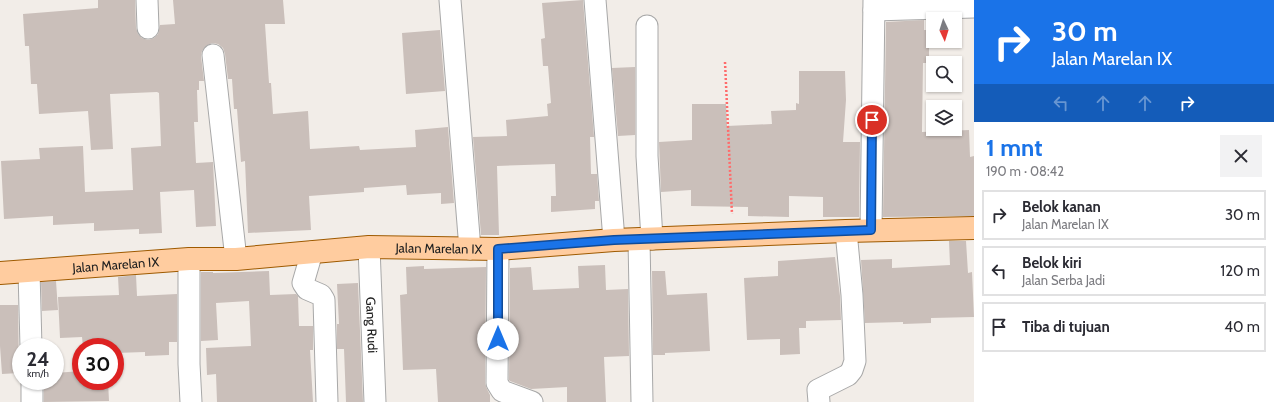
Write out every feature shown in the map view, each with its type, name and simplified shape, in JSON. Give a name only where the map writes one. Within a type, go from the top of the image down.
[{"type":"main road","name":"Jalan Marelan IX","points":[[0,273],[189,259],[236,259],[369,247],[498,249],[614,240],[871,230],[974,228]]},
{"type":"street","points":[[147,0],[148,28]]},
{"type":"street","points":[[450,0],[470,249]]},
{"type":"street","points":[[595,0],[614,240]]},
{"type":"street","points":[[871,230],[874,5],[974,7]]},
{"type":"street","points":[[642,402],[646,239],[647,26]]},
{"type":"street","points":[[213,55],[236,259]]},
{"type":"street","points":[[819,402],[818,390],[848,376],[855,361],[852,295],[846,231]]},
{"type":"street","name":"Gang Rudi","points":[[369,247],[375,402]]},
{"type":"street","points":[[498,249],[497,383],[502,391],[532,402]]},
{"type":"street","points":[[312,252],[304,283],[307,289],[321,295],[324,300],[327,402]]},
{"type":"street","points":[[189,259],[188,364],[191,402]]},
{"type":"street","points":[[29,270],[31,338]]},
{"type":"street","points":[[32,390],[32,402]]},
{"type":"path","points":[[725,62],[732,235]]},
{"type":"building","points":[[98,0],[135,0],[136,28],[138,34],[142,38],[148,40],[154,38],[158,34],[160,25],[175,24],[173,0],[283,0],[285,24],[265,24],[269,83],[271,83],[273,114],[308,111],[310,149],[359,146],[360,150],[416,147],[415,130],[448,127],[454,203],[441,204],[441,193],[407,195],[406,185],[364,188],[364,192],[309,196],[311,230],[248,233],[245,161],[241,162],[237,109],[234,109],[232,79],[228,79],[223,48],[218,44],[212,43],[206,46],[202,51],[201,56],[204,81],[199,81],[199,90],[197,90],[198,122],[194,122],[196,163],[213,162],[216,226],[196,227],[194,190],[160,192],[162,233],[139,234],[139,229],[94,231],[94,223],[53,225],[53,216],[4,219],[1,161],[40,159],[39,148],[83,146],[85,192],[133,190],[131,148],[161,146],[159,93],[157,92],[110,94],[113,149],[91,150],[88,111],[39,114],[37,84],[31,84],[29,46],[25,46],[23,14],[98,8]]},
{"type":"building","points":[[583,0],[594,137],[590,137],[591,174],[597,174],[599,201],[595,201],[595,209],[551,212],[551,196],[556,196],[555,164],[497,166],[499,235],[481,235],[473,137],[507,136],[506,120],[548,116],[547,104],[551,103],[548,66],[543,66],[541,39],[545,38],[542,3]]},
{"type":"building","points":[[924,20],[924,30],[926,30],[926,48],[929,48],[929,56],[926,56],[926,63],[923,63],[922,132],[926,132],[926,136],[962,136],[962,130],[969,130],[970,157],[974,156],[974,216],[883,217],[886,22]]},
{"type":"building","points":[[440,30],[445,91],[406,94],[402,33]]},
{"type":"building","points":[[635,67],[635,135],[618,136],[612,68]]},
{"type":"building","points":[[799,71],[845,71],[846,100],[843,142],[860,142],[859,217],[823,217],[823,197],[789,196],[789,217],[748,216],[748,207],[691,206],[691,190],[661,192],[659,142],[692,140],[692,104],[726,104],[727,126],[772,124],[771,111],[796,110],[796,103],[799,104]]},
{"type":"building","points":[[949,241],[966,241],[968,273],[972,272],[974,317],[931,318],[931,323],[865,323],[861,260],[892,259],[892,268],[950,265]]},
{"type":"building","points":[[835,257],[840,296],[841,320],[806,321],[806,328],[799,328],[800,354],[780,355],[780,339],[747,340],[744,278],[778,276],[778,261]]},
{"type":"building","points":[[605,265],[606,290],[628,289],[629,356],[604,357],[606,402],[567,402],[567,387],[531,389],[510,381],[510,268],[531,267],[533,290],[579,288],[578,266]]},
{"type":"building","points":[[424,266],[424,269],[486,267],[485,383],[490,395],[490,402],[438,402],[436,369],[403,370],[400,295],[407,294],[406,267]]},
{"type":"building","points":[[269,271],[270,295],[296,294],[298,296],[299,326],[313,326],[313,350],[310,350],[313,402],[217,402],[216,374],[207,375],[206,348],[251,346],[249,301],[216,303],[218,340],[201,341],[201,272]]},
{"type":"building","points":[[652,271],[665,271],[667,295],[707,293],[710,351],[653,355]]},
{"type":"building","points":[[136,275],[137,296],[177,294],[177,342],[169,342],[169,355],[145,356],[145,352],[124,353],[124,338],[60,338],[58,297],[119,295],[118,277]]},
{"type":"building","points":[[56,281],[58,310],[42,311],[41,282]]},
{"type":"building","points":[[358,283],[363,402],[346,402],[344,349],[337,349],[337,324],[339,324],[337,284]]},
{"type":"building","points":[[0,305],[18,305],[18,338],[12,338],[12,373],[2,374]]},
{"type":"building","points":[[64,372],[72,372],[72,390],[108,390],[109,401],[44,402],[44,390],[64,390]]},
{"type":"route","points":[[498,339],[498,249],[614,240],[871,230],[872,120]]}]
